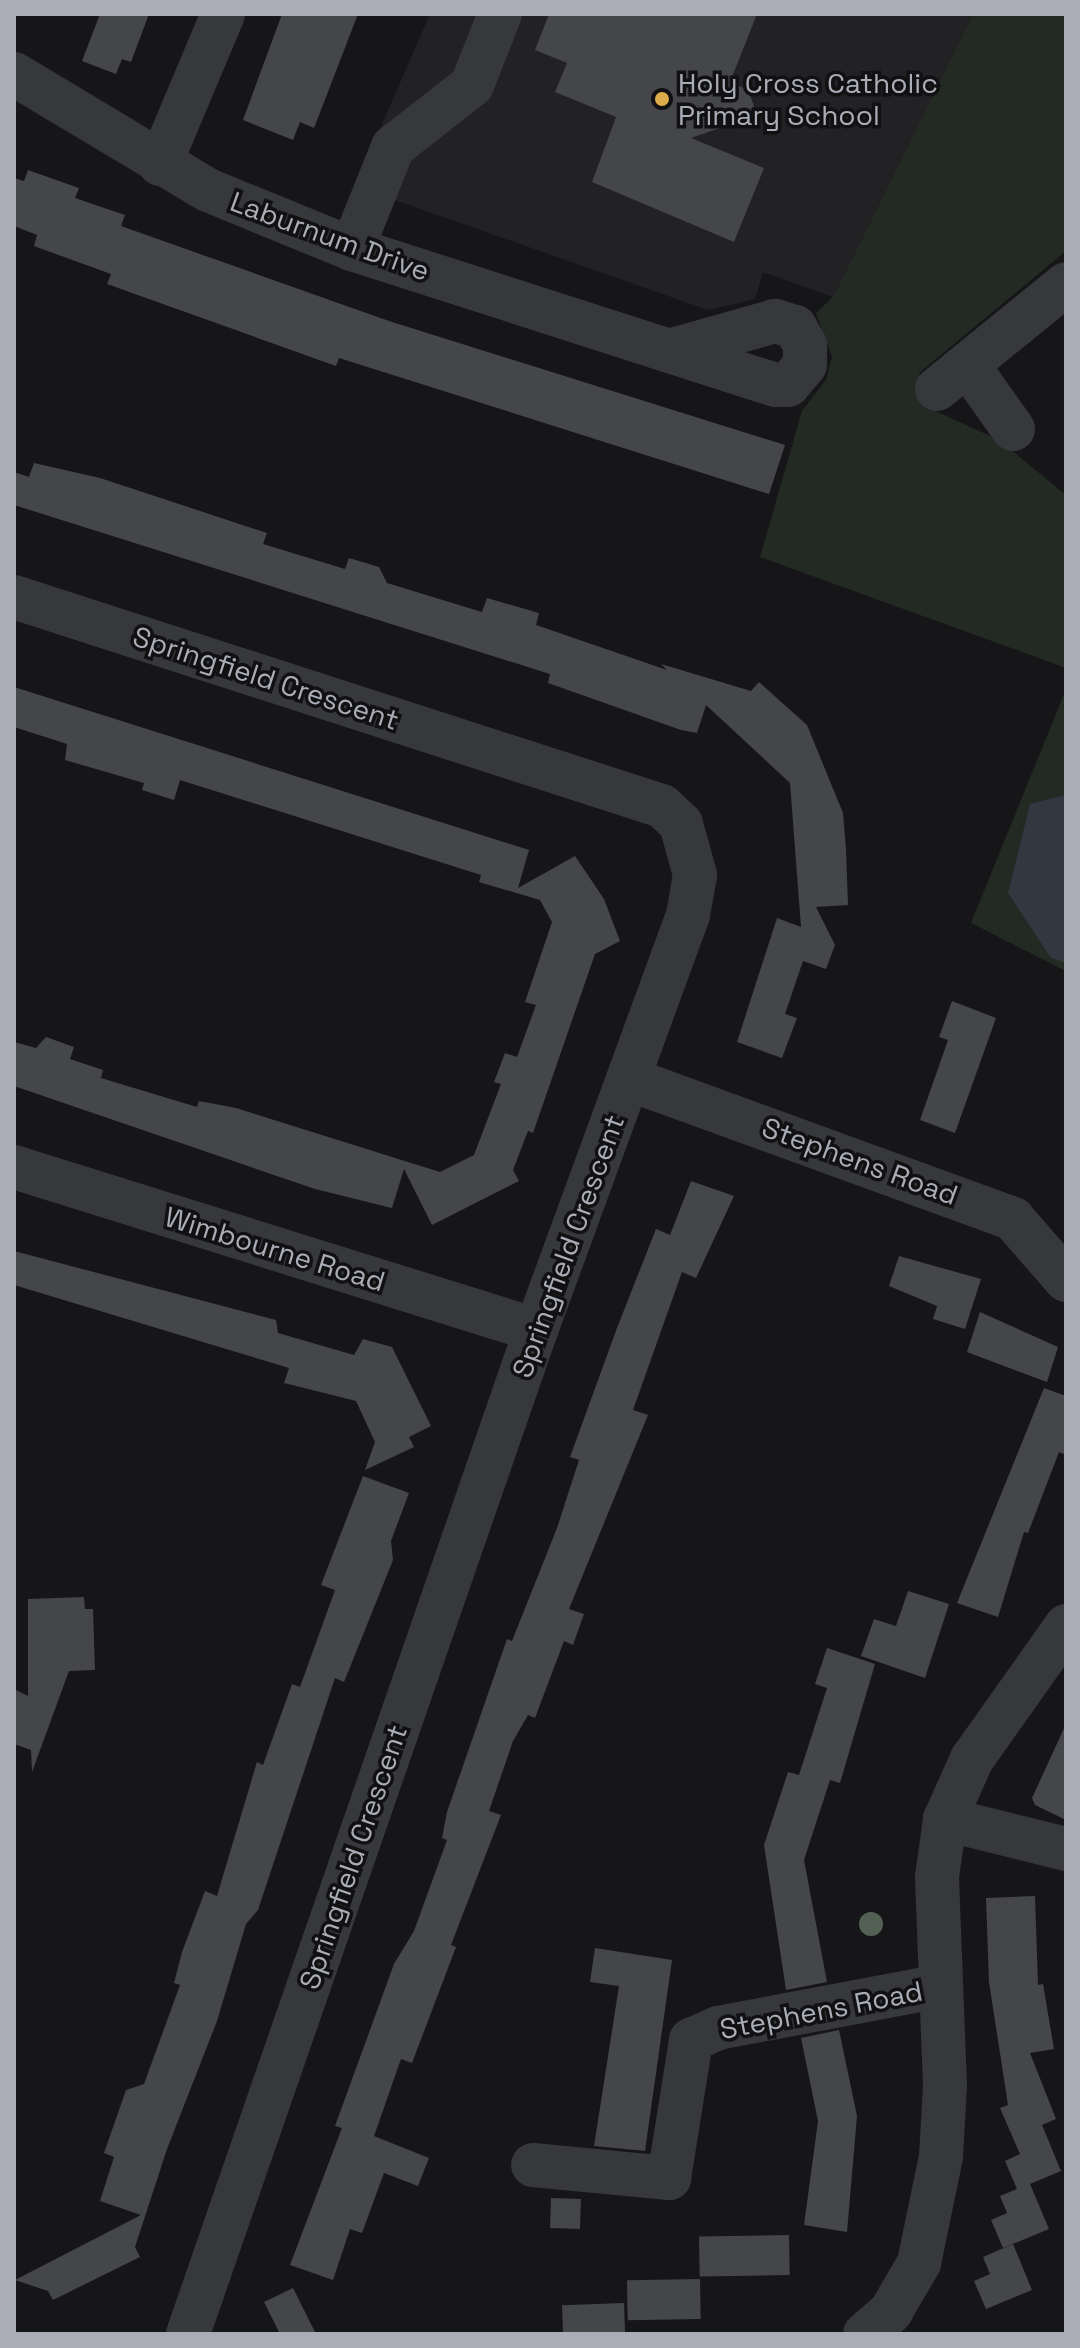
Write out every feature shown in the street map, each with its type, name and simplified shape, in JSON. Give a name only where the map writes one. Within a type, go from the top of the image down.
[{"type":"street","points":[[160,164],[223,14]]},
{"type":"street","points":[[352,249],[393,147],[413,126],[472,85],[500,14]]},
{"type":"street","name":"Laburnum Drive","points":[[14,74],[160,164],[352,249],[669,351]]},
{"type":"street","points":[[1013,429],[953,378],[1066,284]]},
{"type":"street","name":"Springfield Crescent","points":[[14,597],[662,806],[681,824],[695,875],[688,915],[536,1330],[188,2334]]},
{"type":"street","name":"Stephens Road","points":[[629,1079],[1013,1219],[1066,1280]]},
{"type":"street","name":"Wimbourne Road","points":[[14,1167],[536,1330]]},
{"type":"street","name":"Stephens Road","points":[[865,2334],[891,2311],[919,2263],[941,2157],[945,2086],[937,1877],[945,1819],[972,1759],[1066,1626]]},
{"type":"street","points":[[945,1819],[1066,1849]]},
{"type":"street","name":"Stephens Road","points":[[533,2165],[669,2178],[691,2040],[718,2028],[940,1986]]},
{"type":"shaded area","name":"Holy Cross Catholic Primary School","points":[[430,14],[973,14],[833,297],[763,272],[755,299],[708,310],[355,186]]},
{"type":"shaded area","points":[[973,14],[1066,14],[1066,251],[919,373],[931,409],[999,440],[1066,495],[1066,668],[760,557],[802,411],[826,380],[832,357],[816,313],[833,297]]},
{"type":"shaded area","points":[[1066,689],[1066,971],[971,923]]},
{"type":"shaded area","points":[[1066,795],[1066,963],[1051,958],[1008,893],[1030,804]]},
{"type":"building","points":[[100,14],[149,14],[131,62],[122,59],[116,74],[82,61]]},
{"type":"building","points":[[282,14],[358,14],[314,128],[300,122],[293,140],[243,120]]},
{"type":"building","points":[[549,14],[757,14],[730,82],[748,90],[754,106],[749,118],[691,138],[764,168],[734,242],[592,182],[616,117],[555,92],[567,63],[535,50]]},
{"type":"building","points":[[28,170],[79,188],[75,198],[125,215],[121,226],[389,321],[785,445],[769,494],[339,358],[336,366],[107,284],[111,274],[34,246],[37,235],[14,226],[14,178],[24,181]]},
{"type":"building","points":[[34,463],[100,478],[267,533],[263,544],[345,569],[349,558],[379,567],[387,583],[482,612],[487,598],[539,613],[536,625],[667,670],[661,664],[751,691],[759,682],[807,725],[843,813],[846,849],[848,905],[816,907],[835,945],[826,969],[803,961],[785,1014],[797,1018],[782,1058],[737,1042],[777,918],[801,927],[790,783],[706,705],[697,733],[681,730],[548,683],[550,674],[14,505],[14,472],[29,477]]},
{"type":"building","points":[[14,687],[529,850],[518,888],[575,856],[604,899],[620,941],[595,954],[533,1133],[528,1131],[513,1170],[519,1181],[432,1225],[404,1169],[392,1208],[315,1189],[14,1086],[14,1042],[36,1048],[46,1037],[74,1047],[70,1059],[103,1070],[101,1078],[197,1107],[199,1101],[236,1108],[440,1172],[474,1155],[501,1084],[494,1082],[505,1053],[517,1057],[536,1005],[525,1002],[552,922],[540,900],[479,882],[481,875],[180,780],[174,800],[142,790],[144,783],[65,760],[67,744],[14,727]]},
{"type":"building","points":[[952,1001],[996,1018],[955,1133],[920,1120],[948,1040],[939,1037]]},
{"type":"building","points":[[691,1181],[734,1196],[696,1278],[682,1272],[633,1410],[648,1415],[569,1609],[584,1614],[573,1645],[564,1641],[535,1718],[528,1715],[513,1741],[489,1811],[501,1815],[451,1945],[456,1947],[412,2063],[401,2059],[374,2136],[429,2158],[418,2186],[384,2173],[362,2233],[350,2229],[333,2280],[290,2265],[342,2128],[335,2126],[394,1964],[414,1931],[447,1840],[442,1838],[447,1812],[507,1639],[512,1641],[557,1528],[579,1460],[570,1457],[617,1328],[656,1229],[670,1235]]},
{"type":"building","points":[[14,1251],[276,1320],[278,1333],[354,1355],[363,1339],[392,1347],[431,1426],[409,1437],[414,1447],[365,1470],[375,1442],[356,1401],[284,1383],[289,1368],[14,1285]]},
{"type":"building","points":[[899,1256],[981,1279],[965,1329],[933,1319],[937,1306],[889,1286]]},
{"type":"building","points":[[980,1312],[1058,1347],[1047,1382],[967,1352]]},
{"type":"building","points":[[1044,1388],[1066,1396],[1066,1455],[1059,1452],[1028,1533],[1024,1532],[998,1617],[957,1603]]},
{"type":"building","points":[[363,1476],[409,1493],[391,1541],[393,1560],[344,1682],[335,1678],[258,1910],[246,1924],[217,2021],[167,2149],[135,2247],[140,2257],[53,2300],[48,2291],[15,2280],[141,2215],[100,2201],[114,2157],[104,2153],[126,2090],[144,2084],[180,1985],[174,1983],[182,1952],[205,1891],[217,1896],[257,1762],[263,1765],[292,1684],[300,1687],[335,1590],[321,1585]]},
{"type":"building","points":[[908,1591],[949,1604],[925,1678],[861,1656],[874,1619],[896,1626]]},
{"type":"building","points":[[84,1597],[85,1609],[93,1609],[95,1670],[69,1671],[32,1772],[31,1750],[14,1744],[14,1689],[28,1696],[28,1599]]},
{"type":"building","points":[[827,1648],[875,1664],[840,1783],[830,1780],[804,1860],[827,1982],[786,1990],[764,1845],[788,1772],[799,1775],[827,1688],[815,1684]]},
{"type":"building","points":[[1066,1724],[1066,1820],[1035,1805],[1032,1798]]},
{"type":"building","points":[[1035,1896],[1038,1985],[1043,1984],[1054,2049],[1030,2053],[1056,2119],[1042,2125],[1061,2171],[1030,2184],[1049,2229],[1003,2248],[991,2220],[1007,2213],[1000,2196],[1017,2189],[1005,2161],[1020,2154],[1000,2108],[1008,2105],[989,1982],[986,1898]]},
{"type":"building","points":[[595,1948],[672,1960],[645,2151],[594,2146],[619,1986],[590,1982]]},
{"type":"building","points":[[839,2030],[857,2116],[847,2232],[804,2225],[818,2121],[801,2038]]},
{"type":"building","points":[[551,2198],[581,2199],[580,2229],[550,2228]]},
{"type":"building","points":[[789,2235],[790,2275],[700,2277],[699,2237]]},
{"type":"building","points":[[1013,2244],[1032,2290],[986,2309],[974,2281],[990,2274],[983,2257]]},
{"type":"building","points":[[700,2279],[701,2319],[628,2320],[627,2280]]},
{"type":"building","points":[[293,2288],[316,2334],[280,2334],[264,2302]]},
{"type":"building","points":[[624,2303],[625,2334],[563,2334],[562,2305]]},
{"type":"place","name":"Holy Cross Catholic Primary School","points":[[662,99]]}]
